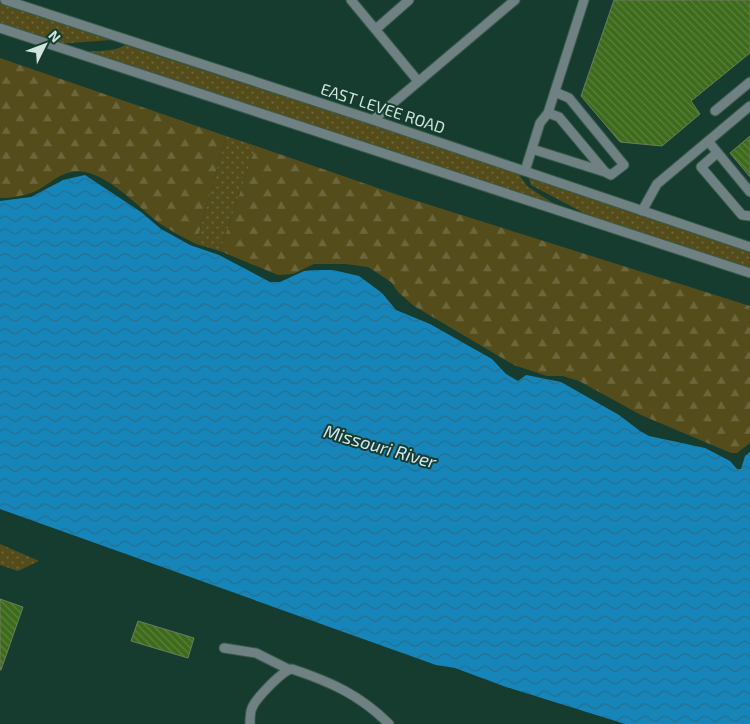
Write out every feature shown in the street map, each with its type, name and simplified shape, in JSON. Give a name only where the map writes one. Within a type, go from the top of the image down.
[{"type":"street","points":[[351,0],[418,81]]},
{"type":"street","points":[[376,30],[408,0]]},
{"type":"street","points":[[373,120],[514,0]]},
{"type":"street","points":[[525,171],[540,123],[548,113],[584,0]]},
{"type":"street","name":"EAST LEVEE ROAD","points":[[11,1],[750,247]]},
{"type":"street","points":[[0,28],[750,273]]},
{"type":"street","points":[[715,111],[750,82]]},
{"type":"street","points":[[642,211],[657,184],[750,106],[738,91]]},
{"type":"street","points":[[532,149],[611,175],[624,164],[570,98],[555,92]]},
{"type":"street","points":[[548,113],[559,117],[606,172]]},
{"type":"street","points":[[708,141],[750,192]]},
{"type":"street","points":[[717,153],[701,167],[742,215],[750,216]]},
{"type":"street","points":[[224,648],[256,654],[288,669],[344,689],[372,708],[389,724]]},
{"type":"street","points":[[250,724],[252,708],[256,701],[288,669]]},
{"type":"green space","points":[[0,3],[111,40],[56,44],[0,25]]},
{"type":"green space","points":[[125,45],[517,172],[528,187],[556,205],[80,52],[109,50]]},
{"type":"green space","points":[[0,58],[226,136],[196,244],[162,225],[107,181],[83,172],[66,173],[39,190],[22,196],[0,198]]},
{"type":"green space","points":[[226,136],[256,146],[220,251],[196,244]]},
{"type":"green space","points":[[256,146],[398,195],[750,306],[750,443],[737,453],[731,453],[641,415],[579,381],[563,376],[547,376],[514,365],[414,306],[398,292],[391,282],[368,267],[346,264],[314,264],[293,274],[278,275],[220,251]]},
{"type":"green space","points":[[528,175],[750,249],[750,270],[595,219],[531,185]]},
{"type":"green space","points":[[0,544],[39,561],[18,571],[0,565]]},
{"type":"water","name":"Missouri River","points":[[85,175],[141,212],[161,229],[190,245],[219,255],[270,282],[280,282],[304,271],[315,270],[333,270],[359,276],[382,293],[396,310],[430,324],[492,359],[506,374],[518,381],[526,375],[561,382],[619,415],[649,436],[705,448],[730,461],[737,469],[741,469],[745,456],[750,452],[750,724],[625,724],[506,687],[455,668],[436,665],[0,509],[0,201],[31,197],[63,180]]},
{"type":"building","points":[[614,0],[750,0],[750,53],[691,101],[700,114],[662,146],[620,142],[581,96]]},
{"type":"building","points":[[750,136],[750,177],[730,153]]},
{"type":"building","points":[[0,599],[23,607],[1,670],[0,670]]},
{"type":"building","points":[[138,621],[194,638],[188,658],[131,641]]}]
